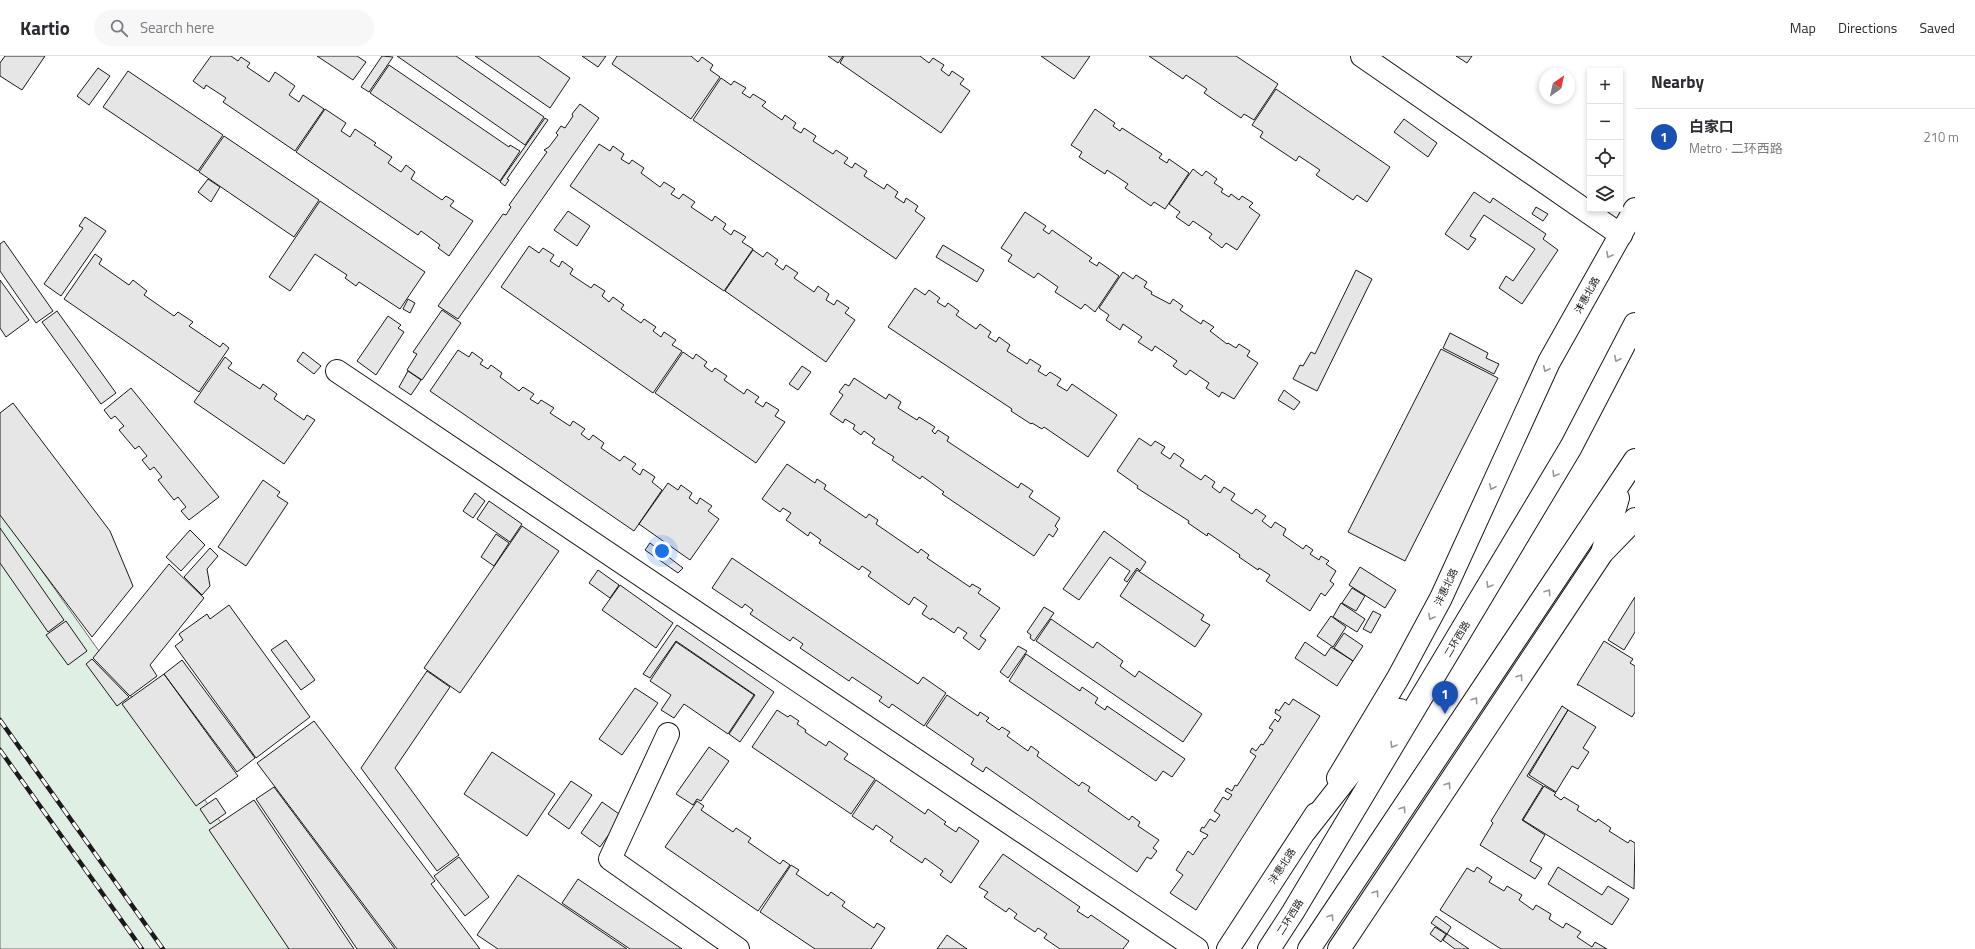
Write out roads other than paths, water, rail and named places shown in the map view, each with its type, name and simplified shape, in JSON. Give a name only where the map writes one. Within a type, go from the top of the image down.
[{"type":"main road","points":[[1362,56],[1621,234]]},
{"type":"main road","name":"沣惠北路","points":[[1228,949],[1306,830],[1398,678],[1441,598],[1549,362],[1635,209]]},
{"type":"main road","name":"二环西路","points":[[1269,949],[1293,912],[1571,447],[1635,324]]},
{"type":"main road","points":[[337,371],[1197,949]]},
{"type":"main road","points":[[1602,553],[1630,469]]},
{"type":"main road","points":[[1309,949],[1630,469]]},
{"type":"main road","points":[[1339,949],[1602,553],[1635,519]]},
{"type":"main road","points":[[1306,830],[1456,640]]},
{"type":"main road","points":[[668,734],[610,859],[738,949]]},
{"type":"railway","points":[[0,720],[163,949]]},
{"type":"railway","points":[[0,750],[142,949]]},
{"type":"place","name":"白家口","points":[[1445,714]]}]
